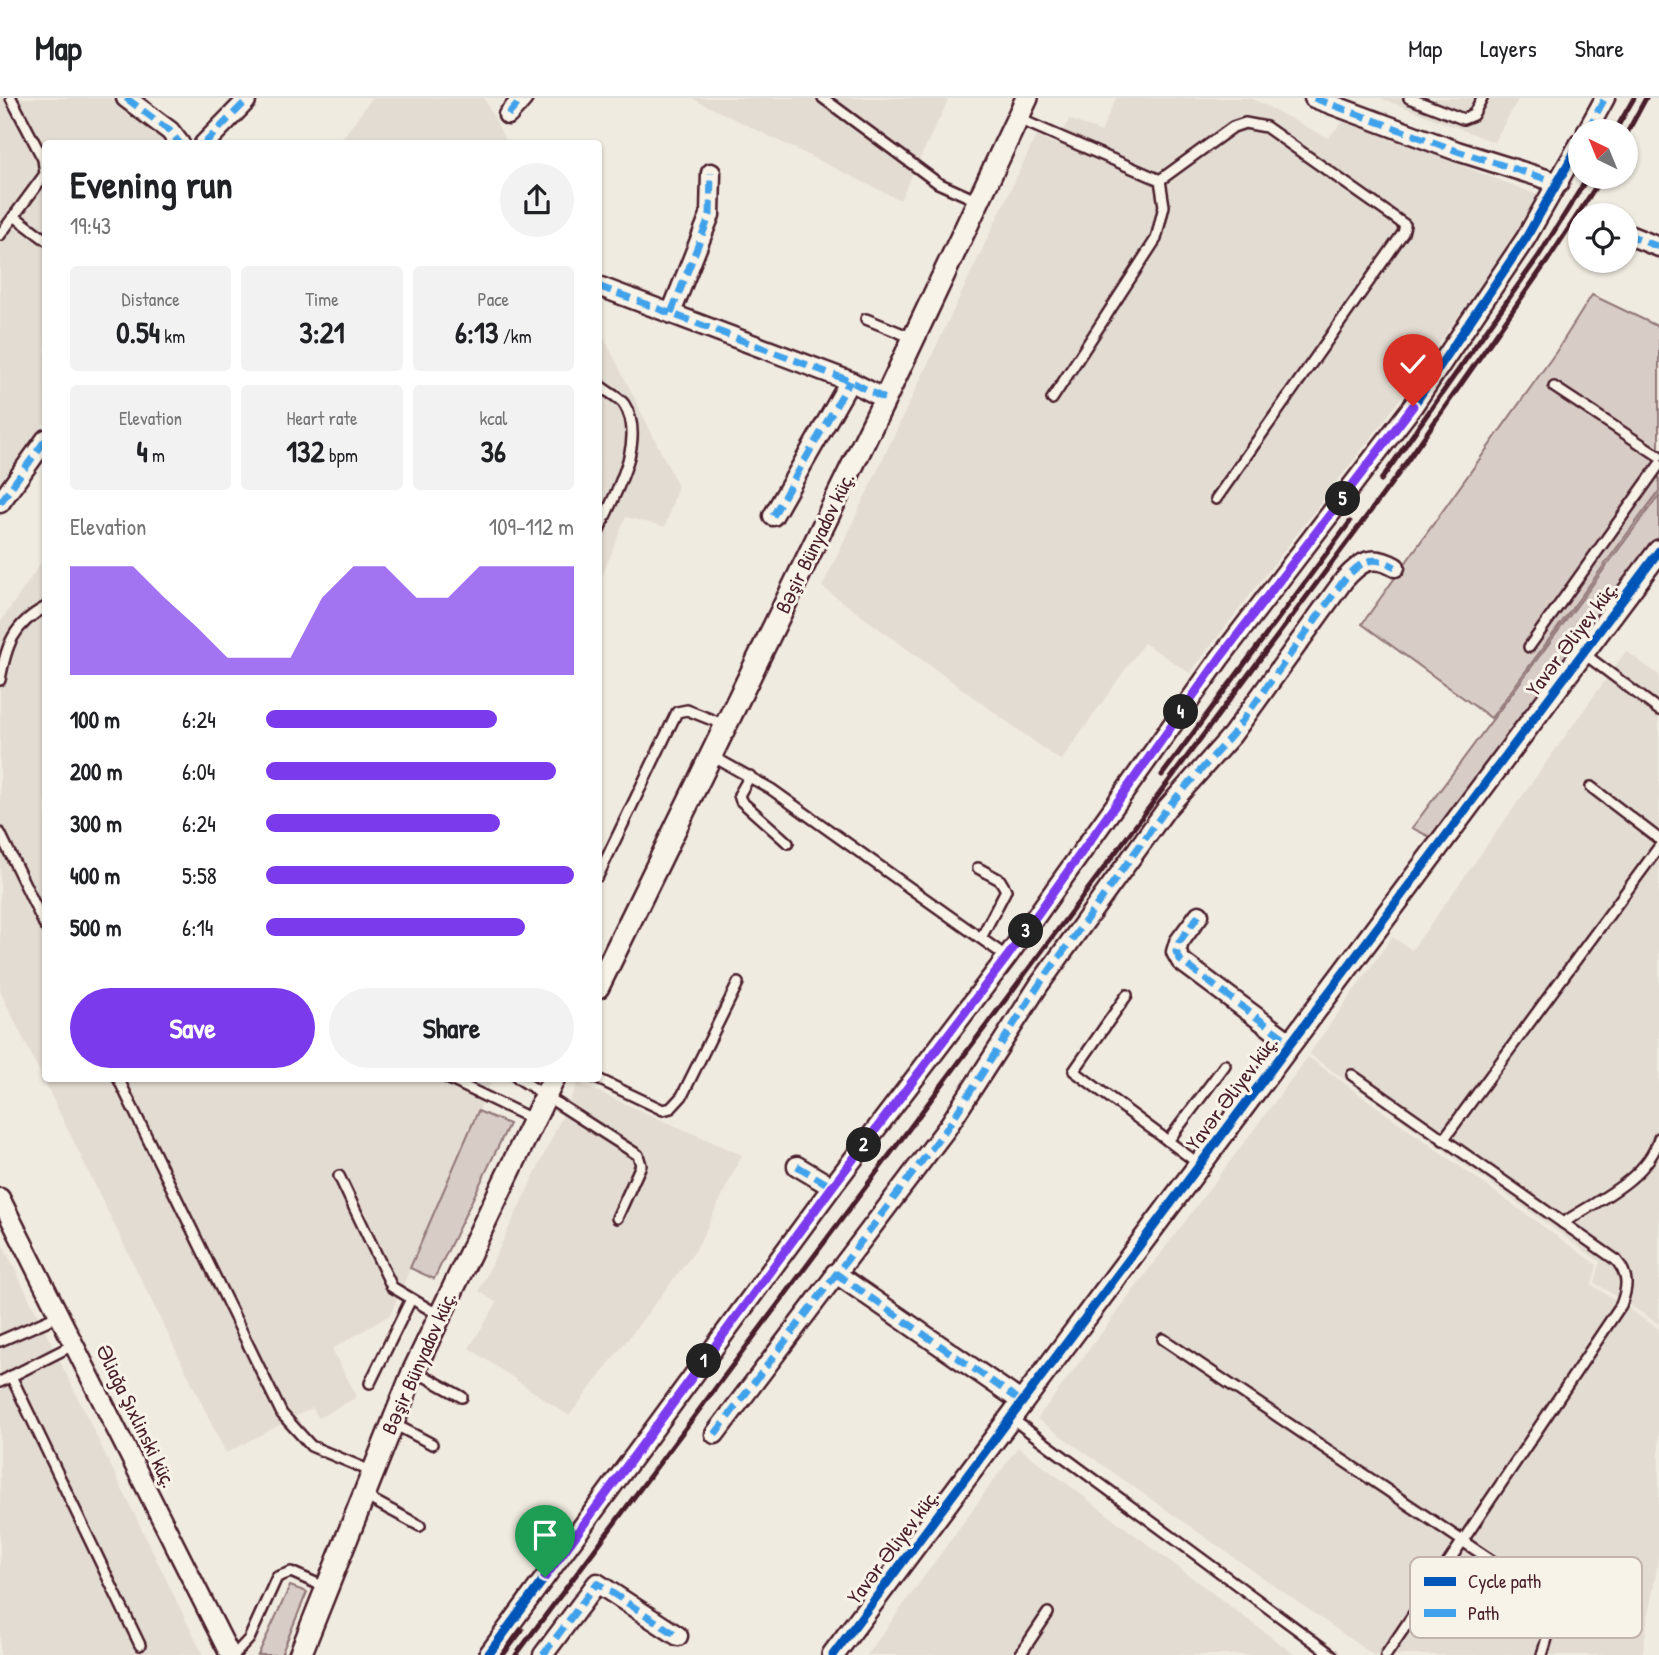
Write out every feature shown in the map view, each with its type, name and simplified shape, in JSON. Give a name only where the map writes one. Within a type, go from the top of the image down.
[{"type":"street","points":[[126,98],[170,131],[177,140]]},
{"type":"street","points":[[508,115],[523,98]]},
{"type":"street","name":"Bəşir Bünyadov küç.","points":[[602,975],[609,955],[712,757],[1027,98]]},
{"type":"street","points":[[1314,98],[1457,151],[1559,183]]},
{"type":"street","points":[[1594,119],[1605,98]]},
{"type":"street","points":[[208,140],[246,101]]},
{"type":"street","points":[[488,1655],[832,1187],[1007,957],[1220,658],[1413,406],[1526,238],[1568,166]]},
{"type":"street","points":[[671,313],[710,215],[711,173]]},
{"type":"street","points":[[1638,239],[1659,247]]},
{"type":"street","points":[[602,287],[850,381],[885,399]]},
{"type":"street","points":[[773,516],[850,381]]},
{"type":"street","points":[[0,503],[42,445]]},
{"type":"street","name":"Yavər Əliyev küç.","points":[[833,1655],[1659,551]]},
{"type":"street","points":[[715,1434],[947,1128],[1039,985],[1167,808],[1232,735],[1344,580],[1360,563],[1369,559],[1381,559],[1395,567]]},
{"type":"street","points":[[1199,915],[1180,942],[1176,953],[1181,961],[1291,1044]]},
{"type":"street","name":"Bəşir Bünyadov küç.","points":[[300,1655],[414,1370],[550,1086]]},
{"type":"street","points":[[797,1166],[832,1187]]},
{"type":"street","name":"Əliağa Şıxlinski küç.","points":[[0,1198],[232,1655]]},
{"type":"street","points":[[835,1273],[1017,1410]]},
{"type":"street","points":[[544,1655],[597,1583],[678,1636]]},
{"type":"lane","points":[[11,98],[42,156]]},
{"type":"lane","points":[[823,98],[938,183],[978,201]]},
{"type":"lane","points":[[1409,98],[1463,119],[1473,115],[1482,98]]},
{"type":"lane","points":[[1017,118],[1160,180]]},
{"type":"lane","points":[[1160,180],[1233,127],[1254,123],[1266,127],[1405,225],[1403,233],[1216,499]]},
{"type":"lane","points":[[0,235],[42,178]]},
{"type":"lane","points":[[1052,399],[1156,239],[1164,206],[1160,180]]},
{"type":"lane","points":[[14,216],[42,237]]},
{"type":"lane","points":[[866,318],[913,338]]},
{"type":"lane","points":[[602,387],[622,401],[632,427],[630,454],[602,522]]},
{"type":"lane","points":[[1554,387],[1659,456]]},
{"type":"lane","points":[[1529,647],[1659,465]]},
{"type":"lane","points":[[0,680],[6,646],[20,626],[42,610]]},
{"type":"lane","points":[[1583,653],[1659,710]]},
{"type":"lane","points":[[602,868],[677,712],[687,709],[727,726]]},
{"type":"lane","points":[[712,757],[750,776],[1007,957]]},
{"type":"lane","points":[[750,776],[739,795],[741,801],[788,843]]},
{"type":"lane","points":[[1591,787],[1659,839]]},
{"type":"lane","points":[[0,834],[42,920]]},
{"type":"lane","points":[[1443,1140],[1659,847]]},
{"type":"lane","points":[[978,868],[1000,880],[1006,890],[981,938]]},
{"type":"lane","points":[[602,1081],[663,1110],[671,1108],[682,1096],[738,983]]},
{"type":"lane","points":[[1127,995],[1074,1071],[1200,1165]]},
{"type":"lane","points":[[1168,1141],[1224,1065]]},
{"type":"lane","points":[[1352,1075],[1616,1260],[1626,1277],[1627,1288],[1621,1305],[1453,1557]]},
{"type":"lane","points":[[120,1082],[282,1414],[311,1446],[373,1472]]},
{"type":"lane","points":[[455,1082],[534,1120]]},
{"type":"lane","points":[[550,1086],[638,1154],[640,1166],[617,1218]]},
{"type":"lane","points":[[1563,1223],[1634,1176],[1649,1162],[1659,1138]]},
{"type":"lane","points":[[339,1176],[392,1287],[439,1315]]},
{"type":"lane","points":[[370,1383],[411,1300]]},
{"type":"lane","points":[[0,1341],[60,1315]]},
{"type":"lane","points":[[1163,1339],[1484,1557]]},
{"type":"lane","points":[[0,1382],[75,1344]]},
{"type":"lane","points":[[414,1370],[462,1396]]},
{"type":"lane","points":[[11,1377],[140,1645]]},
{"type":"lane","points":[[1017,1410],[1332,1655]]},
{"type":"lane","points":[[392,1423],[432,1444]]},
{"type":"lane","points":[[364,1495],[420,1526]]},
{"type":"lane","points":[[232,1655],[249,1639],[277,1577],[291,1572],[327,1588]]},
{"type":"lane","points":[[1020,1655],[1048,1613]]},
{"type":"lane","points":[[1386,1655],[1410,1620]]},
{"type":"lane","points":[[1542,1655],[1547,1638]]},
{"type":"shaded area","points":[[0,98],[111,98],[166,140],[42,140],[42,426],[0,485]]},
{"type":"shaded area","points":[[372,98],[484,98],[505,140],[341,140]]},
{"type":"shaded area","points":[[691,98],[949,98],[900,200]]},
{"type":"shaded area","points":[[1116,98],[1251,98],[1328,138],[1344,120],[1538,195],[1493,267],[1387,417],[1190,673],[1144,643],[1061,761],[822,587],[1036,136],[1058,145],[1069,119],[1101,132]]},
{"type":"shaded area","points":[[1380,98],[1519,98],[1494,142]]},
{"type":"shaded area","points":[[1592,295],[1659,327],[1659,491],[1491,718],[1362,624],[1556,352]]},
{"type":"shaded area","points":[[602,333],[678,486],[665,527],[626,517],[602,577]]},
{"type":"shaded area","points":[[1659,495],[1659,537],[1434,839],[1412,828]]},
{"type":"shaded area","points":[[42,561],[42,1077],[0,991],[0,623]]},
{"type":"shaded area","points":[[1626,651],[1659,675],[1659,1324],[1595,1283],[1600,1262],[1309,1054],[1392,937],[1412,950]]},
{"type":"shaded area","points":[[1308,1057],[1597,1265],[1592,1285],[1659,1329],[1659,1555],[1642,1655],[1373,1655],[1037,1419]]},
{"type":"shaded area","points":[[45,1082],[491,1082],[390,1315],[332,1349],[357,1397],[319,1418],[312,1408],[226,1453]]},
{"type":"shaded area","points":[[578,1083],[742,1155],[696,1250],[569,1416],[469,1348],[497,1303],[479,1291]]},
{"type":"shaded area","points":[[478,1111],[509,1124],[434,1279],[410,1268]]},
{"type":"shaded area","points":[[0,1239],[56,1353],[203,1655],[0,1655]]},
{"type":"shaded area","points":[[1018,1447],[1295,1655],[867,1655]]},
{"type":"shaded area","points":[[290,1586],[307,1592],[281,1655],[258,1655]]},
{"type":"railway","points":[[1622,119],[1634,98]]},
{"type":"railway","points":[[1635,119],[1646,98]]},
{"type":"railway","points":[[1381,480],[1538,257],[1580,189]]},
{"type":"railway","points":[[516,1655],[1396,477],[1548,260],[1594,189]]},
{"type":"railway","points":[[1162,775],[1350,522]]},
{"type":"railway","points":[[503,1655],[522,1630]]},
{"type":"marked path","points":[[126,98],[170,131],[177,140]]},
{"type":"marked path","points":[[508,115],[523,98]]},
{"type":"marked path","points":[[1314,98],[1457,151],[1559,183]]},
{"type":"marked path","points":[[1594,119],[1605,98]]},
{"type":"marked path","points":[[208,140],[246,101]]},
{"type":"marked path","points":[[671,313],[710,215],[711,173]]},
{"type":"marked path","points":[[1638,239],[1659,247]]},
{"type":"marked path","points":[[602,288],[850,381],[885,399]]},
{"type":"marked path","points":[[773,516],[850,381]]},
{"type":"marked path","points":[[0,503],[42,445]]},
{"type":"marked path","points":[[715,1434],[947,1128],[1039,985],[1167,808],[1232,735],[1344,580],[1367,561],[1380,561],[1395,567]]},
{"type":"marked path","points":[[1199,915],[1179,942],[1176,952],[1181,961],[1291,1043]]},
{"type":"marked path","points":[[797,1166],[832,1187]]},
{"type":"marked path","points":[[835,1273],[1022,1402]]},
{"type":"marked path","points":[[543,1655],[597,1583],[678,1636]]},
{"type":"cycle path","points":[[488,1655],[832,1187],[1007,957],[1220,658],[1413,406],[1526,238],[1568,164]]},
{"type":"cycle path","points":[[833,1655],[1659,551]]},
{"type":"route","points":[[545,1577],[832,1187],[985,988],[1220,658],[1413,406]]}]
